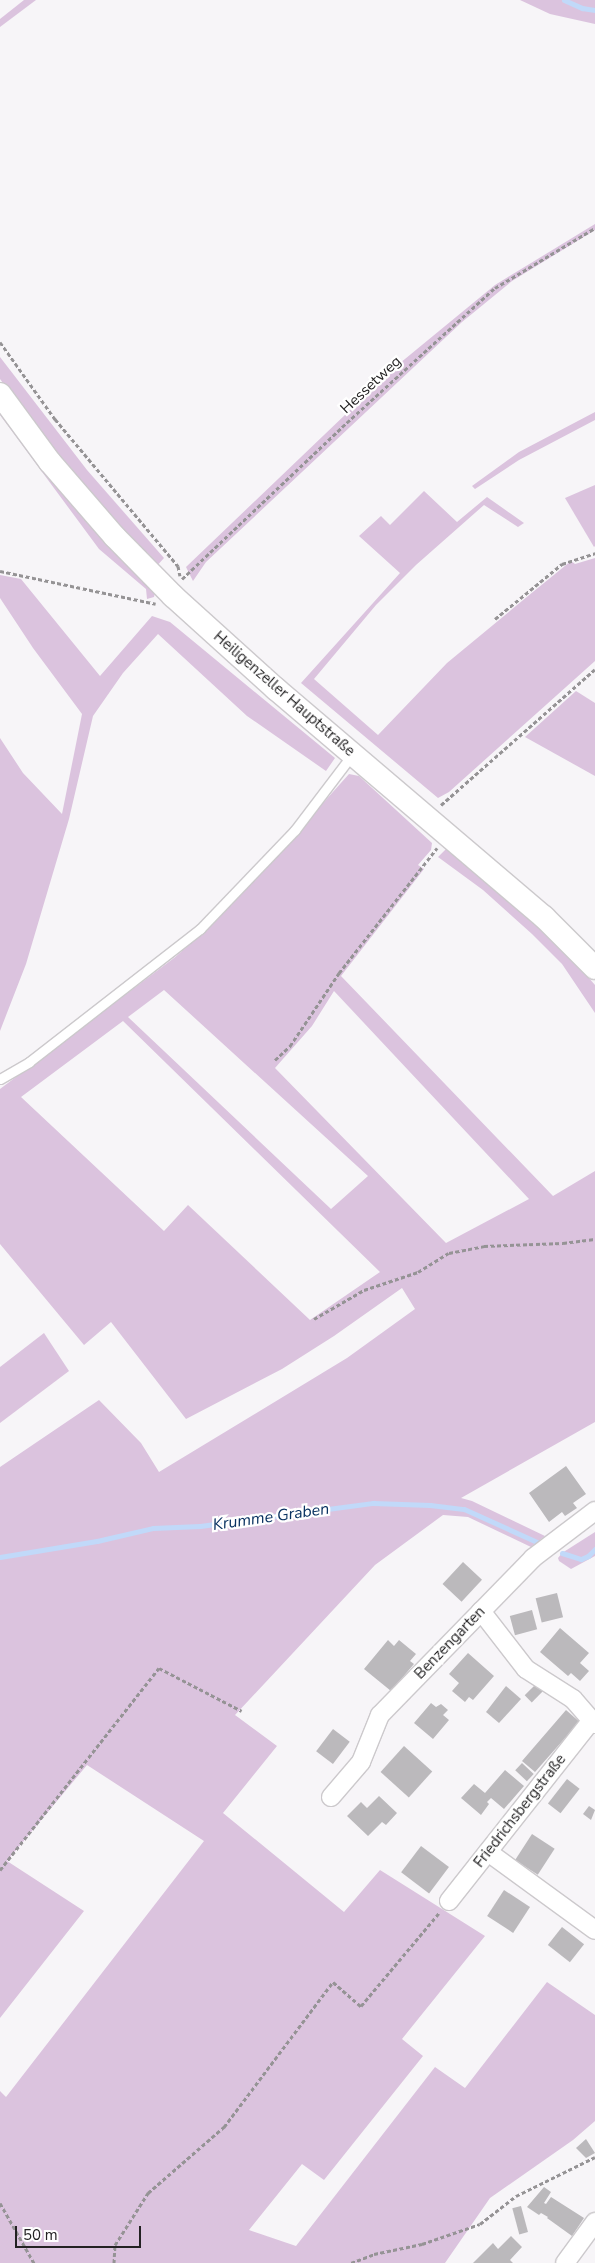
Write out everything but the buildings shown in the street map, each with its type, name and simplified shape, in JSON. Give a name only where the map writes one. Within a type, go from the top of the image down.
[{"type":"street","name":"Heiligenzeller Hauptstraße","points":[[0,394],[50,462],[115,537],[173,596],[352,755],[544,917],[595,968]]},
{"type":"street","name":"Benzengarten","points":[[332,1797],[361,1762],[380,1715],[533,1558],[595,1511]]},
{"type":"street","name":"Friedrichsbergstraße","points":[[449,1901],[593,1723],[573,1699],[526,1669],[481,1611]]},
{"type":"street","points":[[488,1852],[595,1930]]},
{"type":"street","points":[[565,2263],[595,2222]]},
{"type":"lane","points":[[0,1079],[29,1062],[200,929],[295,830],[352,755]]},
{"type":"path","name":"Hessetweg","points":[[0,342],[55,419],[178,566],[181,581],[342,427],[495,288],[595,228]]},
{"type":"path","points":[[495,619],[562,564],[595,553]]},
{"type":"path","points":[[0,571],[144,602]]},
{"type":"path","points":[[428,818],[595,669]]},
{"type":"path","points":[[275,1060],[290,1046],[339,973],[421,867]]},
{"type":"path","points":[[314,1320],[364,1290],[418,1272],[449,1254],[484,1246],[563,1243],[595,1239]]},
{"type":"path","points":[[0,1870],[159,1668],[242,1711]]},
{"type":"path","points":[[114,2263],[115,2245],[148,2193],[224,2127],[333,1982],[361,2006],[449,1901]]},
{"type":"path","points":[[351,2263],[374,2254],[422,2244],[480,2224],[516,2196],[595,2157]]},
{"type":"path","points":[[0,2203],[34,2263]]},
{"type":"shaded area","points":[[24,0],[36,0],[0,27],[0,19]]},
{"type":"shaded area","points":[[520,0],[595,0],[595,24],[550,14]]},
{"type":"shaded area","points":[[595,224],[595,230],[512,281],[462,322],[206,562],[193,581],[186,567],[394,368],[495,285]]},
{"type":"shaded area","points":[[0,357],[87,470],[164,558],[155,568],[85,491],[0,379]]},
{"type":"shaded area","points":[[0,407],[155,593],[154,597],[147,599],[146,589],[99,549],[0,415]]},
{"type":"shaded area","points":[[595,412],[595,420],[519,460],[475,489],[472,486],[519,452]]},
{"type":"shaded area","points":[[595,485],[595,546],[594,547],[565,498]]},
{"type":"shaded area","points":[[424,491],[457,522],[487,497],[524,523],[518,527],[484,505],[416,565],[376,605],[314,679],[378,735],[447,663],[528,596],[571,561],[575,564],[595,558],[595,661],[449,792],[438,798],[301,683],[400,573],[359,536],[381,516],[390,525]]},
{"type":"shaded area","points":[[0,575],[21,579],[100,676],[152,616],[170,622],[335,758],[326,771],[247,716],[158,634],[123,673],[93,716],[69,819],[26,964],[0,1031],[0,738],[23,773],[62,814],[82,714],[33,648],[0,598]]},
{"type":"shaded area","points":[[576,691],[595,703],[595,776],[525,737]]},
{"type":"shaded area","points":[[349,774],[359,776],[432,843],[431,850],[418,865],[424,869],[341,976],[553,1196],[595,1171],[595,1422],[461,1498],[472,1501],[545,1536],[531,1547],[468,1517],[443,1515],[375,1565],[235,1715],[277,1746],[223,1813],[344,1912],[380,1870],[485,1936],[402,2039],[423,2056],[324,2180],[302,2164],[249,2230],[296,2246],[435,2067],[465,2088],[547,1982],[595,2015],[595,2121],[573,2140],[490,2198],[445,2263],[0,2263],[0,2091],[6,2097],[204,1841],[87,1765],[7,1861],[84,1911],[0,2018],[0,1467],[99,1400],[141,1443],[159,1472],[347,1358],[415,1309],[402,1288],[334,1336],[282,1369],[186,1419],[111,1322],[84,1345],[0,1244],[0,1089],[174,958],[203,933],[238,898]],"holes":[[[164,990],[368,1176],[331,1209],[128,1017]],[[334,991],[529,1199],[446,1243],[275,1068],[312,1026]],[[123,1021],[380,1272],[310,1320],[188,1205],[164,1231],[21,1097]]]},
{"type":"shaded area","points":[[447,848],[566,952],[595,985],[595,1013],[562,964],[532,934],[483,890],[438,857]]},
{"type":"shaded area","points":[[44,1333],[69,1371],[0,1423],[0,1367]]},
{"type":"shaded area","points":[[595,1532],[595,1556],[571,1569],[559,1561],[558,1558],[562,1553]]},
{"type":"waterway","points":[[564,0],[582,8],[595,10]]},
{"type":"waterway","name":"Krumme Graben","points":[[0,1557],[97,1541],[153,1528],[200,1526],[373,1503],[430,1505],[464,1509],[537,1542]]},
{"type":"waterway","name":"Krumme Graben","points":[[562,1553],[581,1559],[588,1556],[595,1549]]}]
